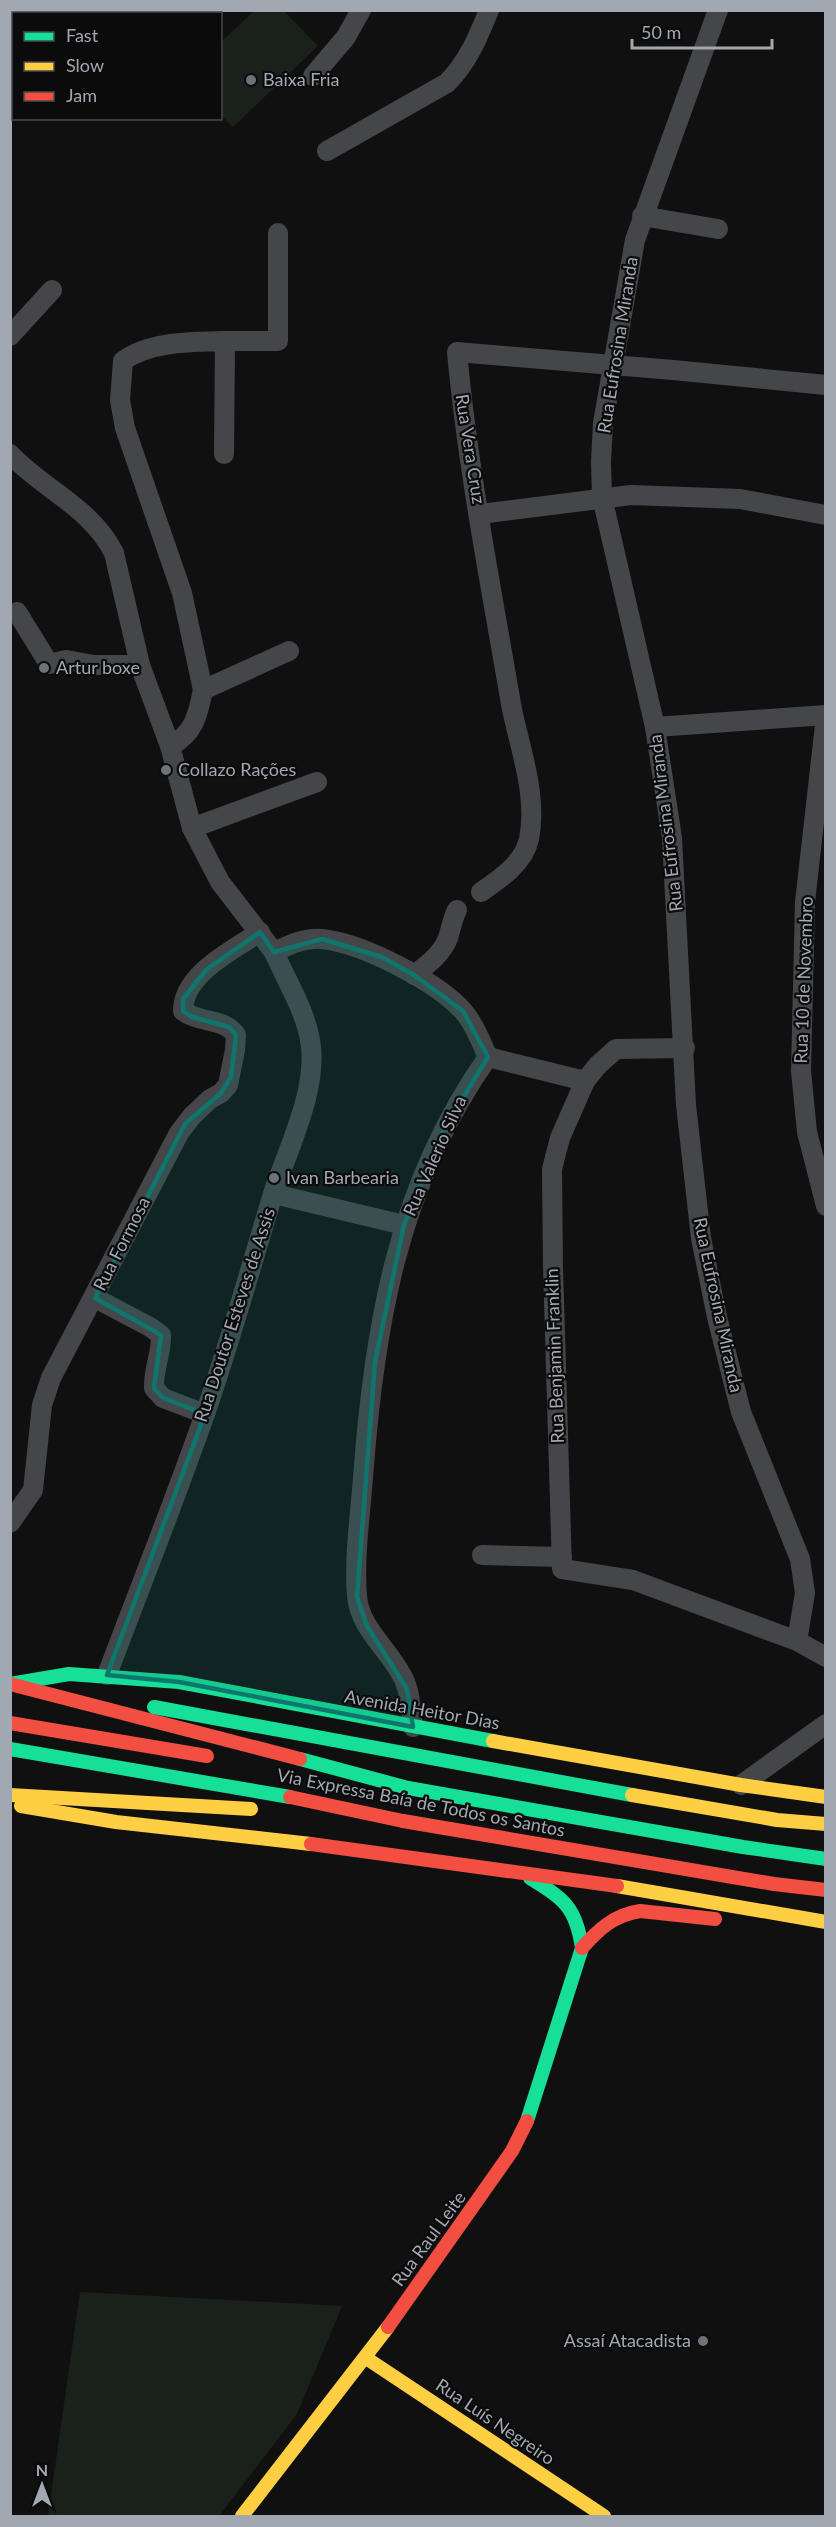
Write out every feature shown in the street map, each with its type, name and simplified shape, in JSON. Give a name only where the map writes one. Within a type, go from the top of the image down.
[{"type":"main road","name":"Avenida Heitor Dias","points":[[10,1684],[69,1674],[179,1682],[413,1727],[741,1785],[825,1797]]},
{"type":"main road","points":[[10,1684],[152,1722],[271,1750],[408,1788]]},
{"type":"main road","points":[[154,1707],[668,1802],[777,1820],[825,1824]]},
{"type":"main road","points":[[10,1723],[221,1758]]},
{"type":"main road","name":"Via Expressa Baía de Todos os Santos","points":[[10,1749],[249,1789],[403,1821],[774,1884],[825,1890]]},
{"type":"main road","points":[[599,1883],[627,1871],[642,1858],[655,1825],[654,1814],[642,1789],[614,1762]]},
{"type":"main road","name":"Via Expressa Baía de Todos os Santos","points":[[279,1768],[408,1788],[686,1838],[825,1859]]},
{"type":"main road","points":[[796,1916],[765,1897],[745,1881],[734,1860],[735,1830],[744,1816],[761,1801],[781,1791],[817,1780]]},
{"type":"main road","points":[[10,1795],[143,1800],[268,1810]]},
{"type":"main road","points":[[10,1804],[116,1822],[350,1848],[599,1883],[825,1922]]},
{"type":"main road","points":[[290,1812],[403,1821]]},
{"type":"main road","name":"Rua Raul Leite","points":[[242,2517],[366,2358],[512,2151],[527,2120],[582,1948],[576,1913],[570,1905],[561,1896],[523,1874]]},
{"type":"main road","name":"Rua Raul Leite","points":[[582,1948],[610,1919],[629,1912],[640,1911],[727,1920],[796,1916]]},
{"type":"main road","name":"Rua Luís Negreiro","points":[[366,2358],[604,2517]]},
{"type":"street","points":[[314,76],[346,38],[361,10]]},
{"type":"street","points":[[327,151],[447,82],[460,70],[489,10]]},
{"type":"street","name":"Rua Eufrosina Miranda","points":[[718,10],[635,240],[612,364],[603,432],[602,497],[655,727],[672,838],[685,1048],[686,1105],[702,1238],[717,1317],[741,1412],[800,1559],[804,1576],[803,1612],[797,1641]]},
{"type":"street","points":[[642,216],[718,230]]},
{"type":"street","points":[[170,746],[189,733],[198,713],[203,690],[182,593],[125,428],[120,400],[123,361],[134,353],[171,346],[225,341],[278,341],[278,233]]},
{"type":"street","points":[[10,336],[52,290]]},
{"type":"street","points":[[224,454],[225,341]]},
{"type":"street","name":"Rua Vera Cruz","points":[[481,892],[501,878],[518,861],[528,842],[531,823],[528,782],[512,707],[464,425],[457,352],[612,364],[825,386]]},
{"type":"street","points":[[10,454],[82,511],[107,539],[117,564],[140,666],[170,746],[192,828],[220,882],[274,952],[298,942],[322,939],[382,957],[414,975],[463,1011],[472,1022],[488,1057],[585,1081]]},
{"type":"street","points":[[480,514],[602,497],[651,495],[740,499],[787,506],[825,515]]},
{"type":"street","points":[[17,612],[49,664],[66,660],[94,666],[140,666]]},
{"type":"street","points":[[203,690],[289,651]]},
{"type":"street","points":[[655,727],[825,715]]},
{"type":"street","name":"Rua 10 de Novembro","points":[[825,715],[805,902],[801,1071],[807,1132],[825,1206]]},
{"type":"street","points":[[192,828],[317,782]]},
{"type":"street","points":[[414,975],[434,960],[447,940],[451,922],[457,910]]},
{"type":"street","name":"Rua Formosa","points":[[10,1523],[33,1490],[42,1405],[51,1378],[95,1298],[184,1124],[210,1099],[221,1093],[231,1077],[236,1035],[229,1027],[192,1017],[183,1011],[183,999],[207,969],[260,932]]},
{"type":"street","name":"Rua Doutor Esteves de Assis","points":[[107,1675],[205,1414],[306,1097],[310,1070],[310,1041],[303,1016],[274,952]]},
{"type":"street","name":"Rua Benjamin Franklin","points":[[562,1557],[552,1168],[560,1138],[585,1081],[598,1065],[616,1049],[685,1048]]},
{"type":"street","name":"Rua Valerio Silva","points":[[413,1727],[405,1681],[367,1626],[357,1597],[366,1439],[386,1294],[404,1225],[423,1175],[446,1126],[465,1089],[488,1057]]},
{"type":"street","points":[[274,1194],[404,1225]]},
{"type":"street","points":[[95,1298],[161,1335],[162,1346],[154,1388],[163,1398],[205,1414]]},
{"type":"street","points":[[482,1555],[562,1557],[562,1569],[633,1580],[797,1641],[825,1657]]},
{"type":"street","points":[[741,1785],[825,1724]]},
{"type":"highlighted area","points":[[260,932],[274,952],[322,939],[382,957],[414,975],[463,1011],[488,1057],[445,1127],[404,1225],[375,1362],[357,1597],[367,1626],[407,1689],[413,1727],[179,1682],[107,1675],[205,1414],[163,1398],[154,1388],[161,1335],[95,1298],[185,1124],[221,1093],[231,1077],[236,1035],[229,1027],[192,1017],[183,1011],[183,999],[207,969]]},
{"type":"shaded area","name":"Baixa Fria","points":[[254,11],[284,11],[318,46],[233,127],[222,116],[222,41]]},
{"type":"shaded area","points":[[80,2292],[342,2306],[297,2414],[219,2516],[48,2516]]},
{"type":"traffic: fast","points":[[10,1684],[69,1674],[179,1682],[493,1741]]},
{"type":"traffic: fast","points":[[154,1707],[632,1795]]},
{"type":"traffic: fast","points":[[10,1749],[290,1797]]},
{"type":"traffic: fast","points":[[300,1759],[408,1788]]},
{"type":"traffic: fast","points":[[408,1788],[743,1847],[826,1859]]},
{"type":"traffic: fast","points":[[527,2121],[582,1948],[572,1913],[552,1892],[530,1878]]},
{"type":"traffic: slow","points":[[493,1741],[741,1785],[826,1797]]},
{"type":"traffic: slow","points":[[10,1795],[251,1809]]},
{"type":"traffic: slow","points":[[632,1795],[777,1820],[826,1824]]},
{"type":"traffic: slow","points":[[21,1806],[116,1822],[311,1844]]},
{"type":"traffic: slow","points":[[617,1886],[826,1922]]},
{"type":"traffic: slow","points":[[242,2516],[388,2327]]},
{"type":"traffic: slow","points":[[366,2358],[604,2516]]},
{"type":"traffic: jam","points":[[10,1684],[300,1759]]},
{"type":"traffic: jam","points":[[10,1723],[207,1756]]},
{"type":"traffic: jam","points":[[290,1797],[403,1821]]},
{"type":"traffic: jam","points":[[403,1821],[774,1884],[826,1890]]},
{"type":"traffic: jam","points":[[311,1844],[617,1886]]},
{"type":"traffic: jam","points":[[582,1948],[615,1919],[640,1911],[715,1919]]},
{"type":"traffic: jam","points":[[388,2327],[512,2151],[527,2121]]},
{"type":"place","name":"Baixa Fria","points":[[251,80]]},
{"type":"place","name":"Artur boxe","points":[[44,668]]},
{"type":"place","name":"Collazo Rações","points":[[166,770]]},
{"type":"place","name":"Ivan Barbearia","points":[[274,1178]]},
{"type":"place","name":"Assaí Atacadista","points":[[703,2341]]}]
